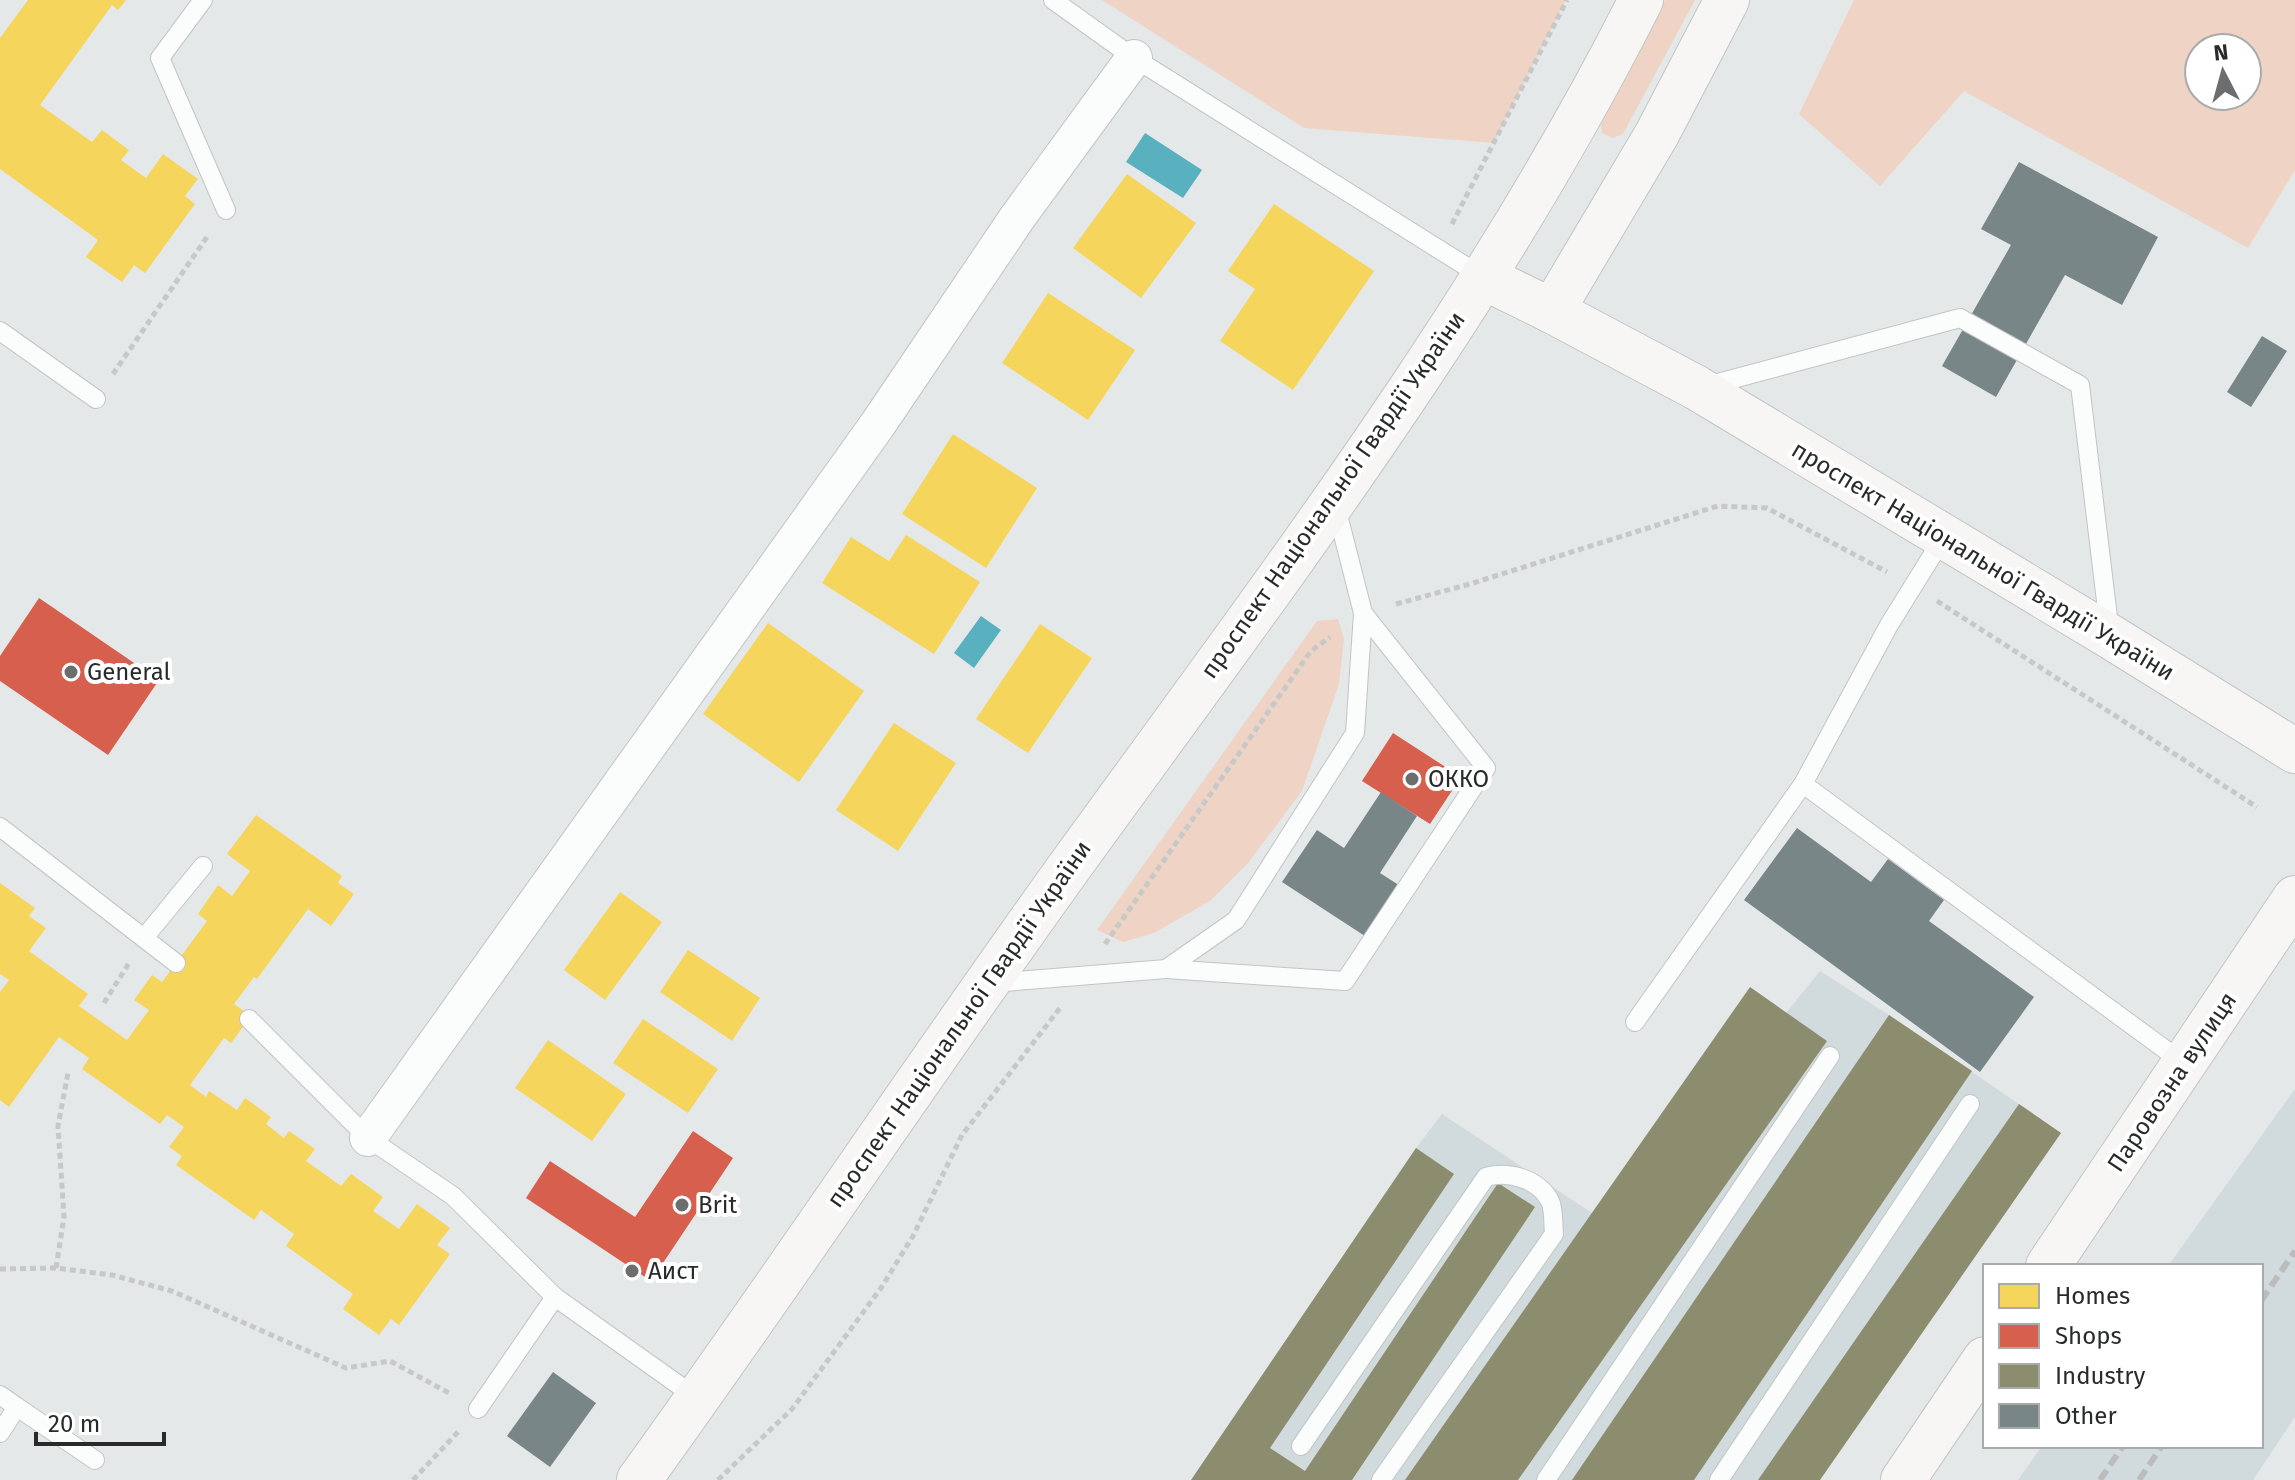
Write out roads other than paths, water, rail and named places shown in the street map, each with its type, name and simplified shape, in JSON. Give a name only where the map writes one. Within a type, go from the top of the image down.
[{"type":"street","points":[[1483,277],[1608,66],[1641,0]]},
{"type":"street","points":[[1552,311],[1662,124],[1727,0]]},
{"type":"street","points":[[368,1138],[878,424],[1017,218],[1134,58]]},
{"type":"street","name":"проспект Національної Гвардії України","points":[[639,1480],[986,983],[1334,502],[1483,277],[1697,388],[2295,751]]},
{"type":"street","name":"Паровозна вулиця","points":[[2049,1264],[2295,898]]},
{"type":"street","points":[[1903,1480],[1983,1362]]},
{"type":"lane","points":[[203,0],[160,58],[226,210]]},
{"type":"lane","points":[[1053,0],[1134,58],[1483,277]]},
{"type":"lane","points":[[1697,388],[1960,318],[2080,385],[2111,637]]},
{"type":"lane","points":[[0,331],[96,399]]},
{"type":"lane","points":[[1166,969],[1236,920],[1355,733],[1363,613],[1334,502]]},
{"type":"lane","points":[[1635,1022],[1803,784],[1889,625],[1943,538]]},
{"type":"lane","points":[[986,983],[1166,969],[1345,981],[1486,768],[1363,613]]},
{"type":"lane","points":[[1803,784],[2185,1064]]},
{"type":"lane","points":[[0,827],[176,963]]},
{"type":"lane","points":[[144,938],[203,866]]},
{"type":"lane","points":[[249,1019],[368,1138],[453,1196],[555,1297],[697,1398]]},
{"type":"lane","points":[[1546,1480],[1830,1056]]},
{"type":"lane","points":[[1719,1480],[1970,1104]]},
{"type":"lane","points":[[1301,1446],[1486,1177],[1501,1173],[1531,1181],[1550,1201],[1554,1234],[1381,1480]]},
{"type":"lane","points":[[478,1409],[555,1297]]},
{"type":"lane","points":[[0,1395],[95,1460]]},
{"type":"lane","points":[[0,1433],[17,1407]]},
{"type":"water","points":[[1145,133],[1202,170],[1183,198],[1126,162]]},
{"type":"water","points":[[981,616],[1001,630],[974,668],[954,653]]},
{"type":"railway","points":[[2263,1298],[2295,1251]]},
{"type":"railway","points":[[2100,1480],[2122,1448]]},
{"type":"railway","points":[[2139,1480],[2161,1448]]},
{"type":"place","name":"General","points":[[71,672]]},
{"type":"place","name":"ОККО","points":[[1412,779]]},
{"type":"place","name":"Brit","points":[[682,1205]]},
{"type":"place","name":"Аист","points":[[632,1271]]}]
